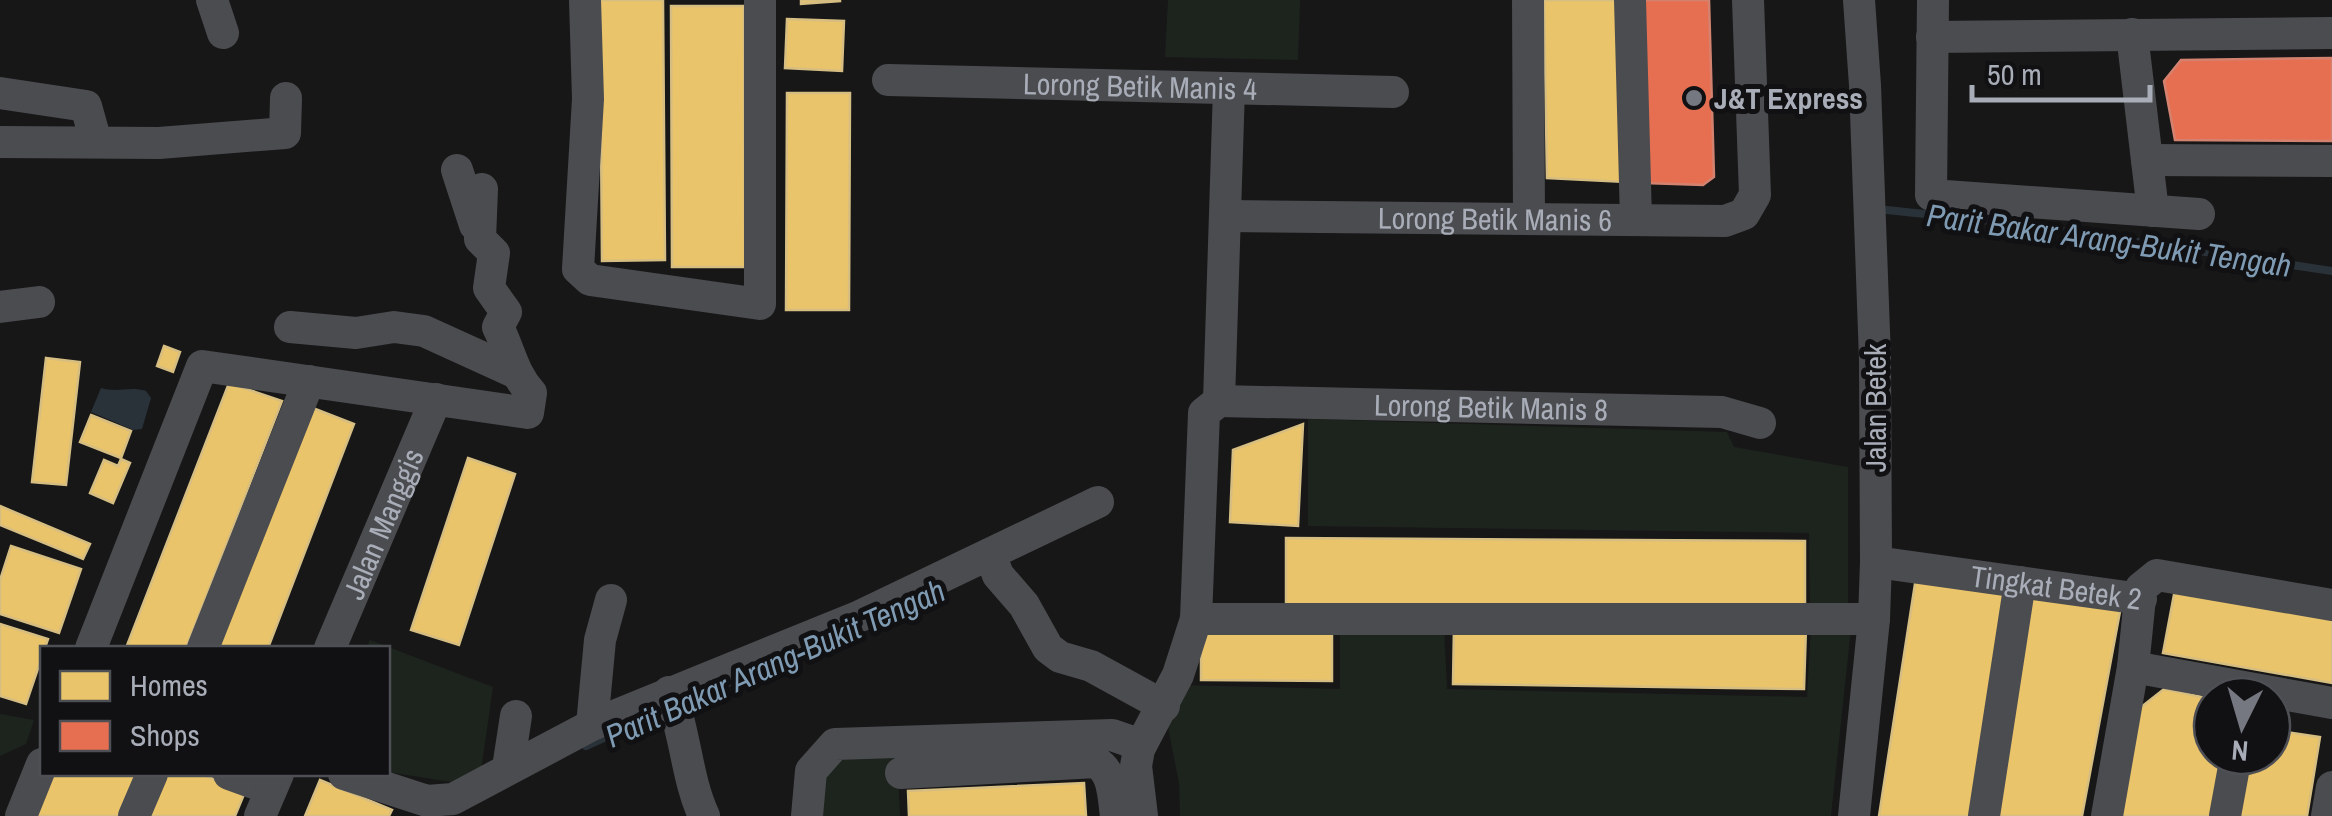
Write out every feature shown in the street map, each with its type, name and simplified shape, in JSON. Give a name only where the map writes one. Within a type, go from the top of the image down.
[{"type":"street","points":[[212,0],[223,33]]},
{"type":"street","points":[[585,0],[588,100],[578,269],[590,280],[760,304],[760,0]]},
{"type":"street","points":[[1528,0],[1529,219]]},
{"type":"street","points":[[1630,0],[1636,220]]},
{"type":"street","name":"Lorong Betik Manis 6","points":[[1225,216],[1725,221],[1744,214],[1756,195],[1748,0]]},
{"type":"street","name":"Jalan Betek","points":[[1854,816],[1876,562],[1875,359],[1859,0]]},
{"type":"street","points":[[1933,0],[1931,195],[2200,214]]},
{"type":"street","points":[[1932,37],[2332,33]]},
{"type":"street","points":[[2132,34],[2154,211]]},
{"type":"street","name":"Lorong Betik Manis 4","points":[[888,80],[1393,92]]},
{"type":"street","points":[[1142,816],[1136,766],[1141,744],[1164,706],[1189,648],[1196,618],[1204,412],[1219,401],[1229,88]]},
{"type":"street","points":[[0,93],[86,106],[96,142]]},
{"type":"street","points":[[0,142],[159,143],[285,134],[286,98]]},
{"type":"street","points":[[2147,160],[2332,161]]},
{"type":"street","points":[[470,180],[480,239],[494,253],[489,288],[506,312],[498,327],[513,356],[514,372]]},
{"type":"street","points":[[0,307],[39,302]]},
{"type":"street","points":[[92,646],[202,366],[528,413],[531,393],[514,372],[424,331],[394,328],[356,333],[290,327]]},
{"type":"street","points":[[204,646],[309,381]]},
{"type":"street","name":"Jalan Manggis","points":[[331,646],[436,399]]},
{"type":"street","name":"Lorong Betik Manis 8","points":[[1219,401],[1722,412],[1760,423]]},
{"type":"street","points":[[348,776],[408,806],[453,799],[592,725],[674,705],[860,616],[994,564],[1098,502]]},
{"type":"street","name":"Tingkat Betek 2","points":[[1876,562],[2141,599],[2107,816]]},
{"type":"street","points":[[994,564],[1024,605],[1048,648],[1060,657],[1091,666],[1164,706]]},
{"type":"street","points":[[2141,599],[2142,588],[2157,574],[2332,605]]},
{"type":"street","points":[[1984,816],[2020,582]]},
{"type":"street","points":[[592,725],[600,640],[611,600]]},
{"type":"street","points":[[1196,618],[1874,619]]},
{"type":"street","points":[[2132,667],[2192,680]]},
{"type":"street","points":[[2292,698],[2332,703]]},
{"type":"street","points":[[674,705],[696,799],[704,816]]},
{"type":"street","points":[[508,768],[516,716]]},
{"type":"street","points":[[807,816],[811,771],[835,744],[1112,734],[1141,744]]},
{"type":"street","points":[[902,774],[1096,762],[1110,777],[1116,816]]},
{"type":"street","points":[[16,801],[40,767]]},
{"type":"street","points":[[134,816],[151,776]]},
{"type":"street","points":[[233,776],[270,793]]},
{"type":"street","points":[[2225,816],[2232,776]]},
{"type":"shaded area","points":[[1168,0],[1300,0],[1298,60],[1165,57]]},
{"type":"shaded area","points":[[101,388],[146,391],[151,398],[142,429],[133,430],[91,412]]},
{"type":"shaded area","points":[[1308,419],[1727,432],[1734,447],[1848,467],[1848,612],[1810,612],[1809,533],[1308,526]]},
{"type":"shaded area","points":[[1340,625],[1444,625],[1447,689],[1807,697],[1811,626],[1851,628],[1831,816],[1180,816],[1179,783],[1165,712],[1178,685],[1340,689]]},
{"type":"shaded area","points":[[390,648],[493,687],[481,771],[464,784],[390,772]]},
{"type":"shaded area","points":[[0,714],[34,720],[26,744],[0,756]]},
{"type":"shaded area","points":[[897,754],[900,816],[817,816],[821,776],[844,755]]},
{"type":"building: Homes","points":[[600,0],[663,0],[665,260],[602,261]]},
{"type":"building: Homes","points":[[801,0],[840,0],[840,1],[801,4]]},
{"type":"building: Homes","points":[[1544,0],[1620,0],[1625,182],[1547,178]]},
{"type":"building: Homes","points":[[671,6],[744,6],[745,267],[672,267]]},
{"type":"building: Homes","points":[[787,19],[844,21],[842,71],[785,68]]},
{"type":"building: Homes","points":[[787,93],[850,93],[849,310],[786,310]]},
{"type":"building: Homes","points":[[164,346],[180,352],[173,372],[157,366]]},
{"type":"building: Homes","points":[[46,358],[80,362],[66,485],[32,482]]},
{"type":"building: Homes","points":[[229,383],[282,401],[187,646],[127,646]]},
{"type":"building: Homes","points":[[305,405],[354,424],[269,646],[213,646]]},
{"type":"building: Homes","points":[[91,415],[131,431],[121,458],[80,442]]},
{"type":"building: Homes","points":[[1303,424],[1298,526],[1230,522],[1233,450]]},
{"type":"building: Homes","points":[[468,458],[515,474],[459,645],[411,630]]},
{"type":"building: Homes","points":[[121,459],[130,463],[113,503],[90,493],[104,460],[118,466]]},
{"type":"building: Homes","points":[[0,506],[90,544],[83,559],[0,525]]},
{"type":"building: Homes","points":[[1286,538],[1805,541],[1805,609],[1286,606]]},
{"type":"building: Homes","points":[[11,546],[81,569],[59,633],[0,614],[0,580]]},
{"type":"building: Homes","points":[[1917,571],[2012,586],[1975,816],[1879,816]]},
{"type":"building: Homes","points":[[2176,584],[2332,611],[2332,683],[2163,653]]},
{"type":"building: Homes","points":[[2024,593],[2121,606],[2082,816],[1990,816]]},
{"type":"building: Homes","points":[[0,624],[48,639],[46,646],[40,646],[40,663],[26,704],[0,696]]},
{"type":"building: Homes","points":[[1454,625],[1806,628],[1804,689],[1453,684]]},
{"type":"building: Homes","points":[[1201,627],[1332,628],[1332,681],[1201,680]]},
{"type":"building: Homes","points":[[2164,689],[2192,695],[2192,776],[2223,776],[2216,816],[2121,816],[2140,708]]},
{"type":"building: Homes","points":[[2292,733],[2320,737],[2307,816],[2232,816],[2239,776],[2292,776]]},
{"type":"building: Homes","points":[[51,776],[135,776],[118,816],[34,816]]},
{"type":"building: Homes","points":[[165,776],[206,776],[245,792],[235,816],[148,816]]},
{"type":"building: Homes","points":[[320,780],[392,810],[389,816],[305,816]]},
{"type":"building: Homes","points":[[1084,783],[1086,816],[909,816],[908,791]]},
{"type":"building: Shops","points":[[1638,0],[1709,0],[1714,177],[1703,185],[1645,183]]},
{"type":"building: Shops","points":[[2332,58],[2332,141],[2175,140],[2164,81],[2181,60]]},
{"type":"waterway","name":"Parit Bakar Arang-Bukit Tengah","points":[[1887,210],[2019,224],[2332,271]]},
{"type":"waterway","name":"Parit Bakar Arang-Bukit Tengah","points":[[586,746],[619,731]]},
{"type":"place","name":"J&T Express","points":[[1694,98]]}]
